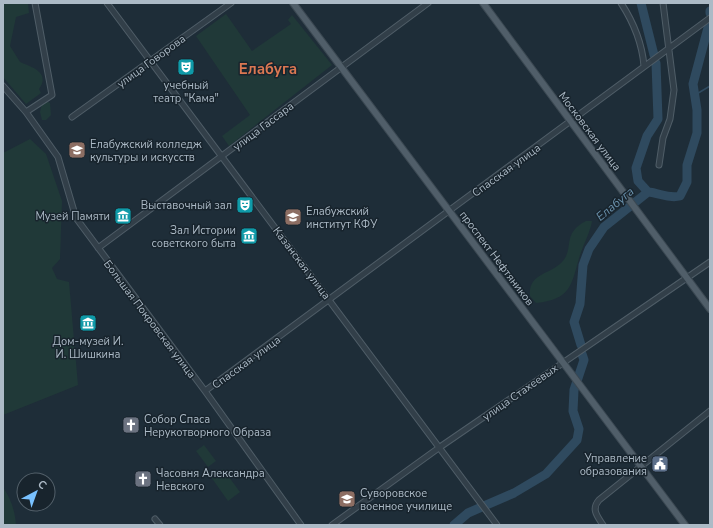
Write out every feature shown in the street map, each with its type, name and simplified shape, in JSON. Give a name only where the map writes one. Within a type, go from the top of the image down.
[{"type":"main road","name":"проспект Нефтяников","points":[[293,3],[685,525]]},
{"type":"main road","name":"Московская улица","points":[[483,3],[710,309]]},
{"type":"street","points":[[26,112],[52,95],[35,3]]},
{"type":"street","name":"Казанская улица","points":[[107,3],[149,62],[222,156],[440,447],[496,525]]},
{"type":"street","name":"улица Говорова","points":[[72,117],[231,3]]},
{"type":"street","name":"улица Гассара","points":[[98,248],[428,3]]},
{"type":"street","points":[[621,3],[631,19],[638,37],[644,66]]},
{"type":"street","points":[[659,165],[663,138],[670,119],[674,90],[663,3]]},
{"type":"street","name":"Спасская улица","points":[[205,391],[330,301],[710,18]]},
{"type":"street","name":"Большая Покровская улица","points":[[3,86],[26,112],[58,157],[73,212],[98,248],[205,391],[301,525]]},
{"type":"street","name":"улица Стахеевых","points":[[332,525],[440,447],[710,262]]},
{"type":"street","points":[[603,525],[595,513],[595,506],[599,500],[710,411]]},
{"type":"street","points":[[155,519],[160,525]]},
{"type":"green space","points":[[3,3],[28,3],[29,13],[16,17],[10,46],[20,62],[34,68],[43,78],[39,89],[41,93],[26,104],[3,77]]},
{"type":"green space","points":[[226,14],[252,51],[291,24],[288,20],[292,15],[332,65],[229,146],[222,136],[250,115],[196,36]]},
{"type":"green space","points":[[46,101],[50,103],[51,115],[46,120],[42,120],[40,112],[42,104]]},
{"type":"green space","points":[[30,139],[46,154],[62,201],[60,259],[52,268],[57,279],[69,282],[78,385],[3,415],[3,153]]},
{"type":"green space","points":[[586,221],[592,221],[591,226],[572,282],[568,289],[557,298],[536,303],[530,296],[530,288],[532,283],[541,275],[562,262],[568,252],[571,236],[578,226]]},
{"type":"green space","points":[[204,445],[216,461],[208,467],[196,451]]},
{"type":"green space","points":[[223,469],[240,492],[228,501],[211,477]]},
{"type":"green space","points":[[3,487],[12,505],[16,525],[3,525]]},
{"type":"waterway","name":"Елабуга","points":[[641,3],[654,55]]},
{"type":"waterway","name":"Елабуга","points":[[581,345],[574,322],[580,304],[583,265],[589,249],[604,227],[648,192],[668,196],[680,196],[687,182],[687,165],[697,133],[697,110],[693,84],[709,24]]},
{"type":"waterway","points":[[648,192],[638,181],[636,168],[647,136],[658,119],[656,63]]},
{"type":"waterway","points":[[695,95],[710,86]]},
{"type":"waterway","name":"Елабуга","points":[[454,525],[468,513],[514,493],[546,474],[577,440],[579,429],[573,411],[574,390],[584,360],[582,354]]},
{"type":"place","name":"учебный театр \"Кама\"","points":[[186,67]]},
{"type":"place","name":"Елабужский колледж культуры и искусств","points":[[77,150]]},
{"type":"place","name":"Выставочный зал","points":[[245,205]]},
{"type":"place","name":"Музей Памяти","points":[[123,216]]},
{"type":"place","name":"Елабужский институт КФУ","points":[[293,217]]},
{"type":"place","name":"Зал Истории советского быта","points":[[249,236]]},
{"type":"place","name":"Дом-музей И. И. Шишкина","points":[[88,323]]},
{"type":"place","name":"Собор Спаса Нерукотворного Образа","points":[[131,425]]},
{"type":"place","name":"Управление образования","points":[[660,464]]},
{"type":"place","name":"Часовня Александра Невского","points":[[143,479]]},
{"type":"place","name":"Суворовское военное училище","points":[[347,499]]},
{"type":"district","name":"Елабуга","points":[[268,69]]}]
